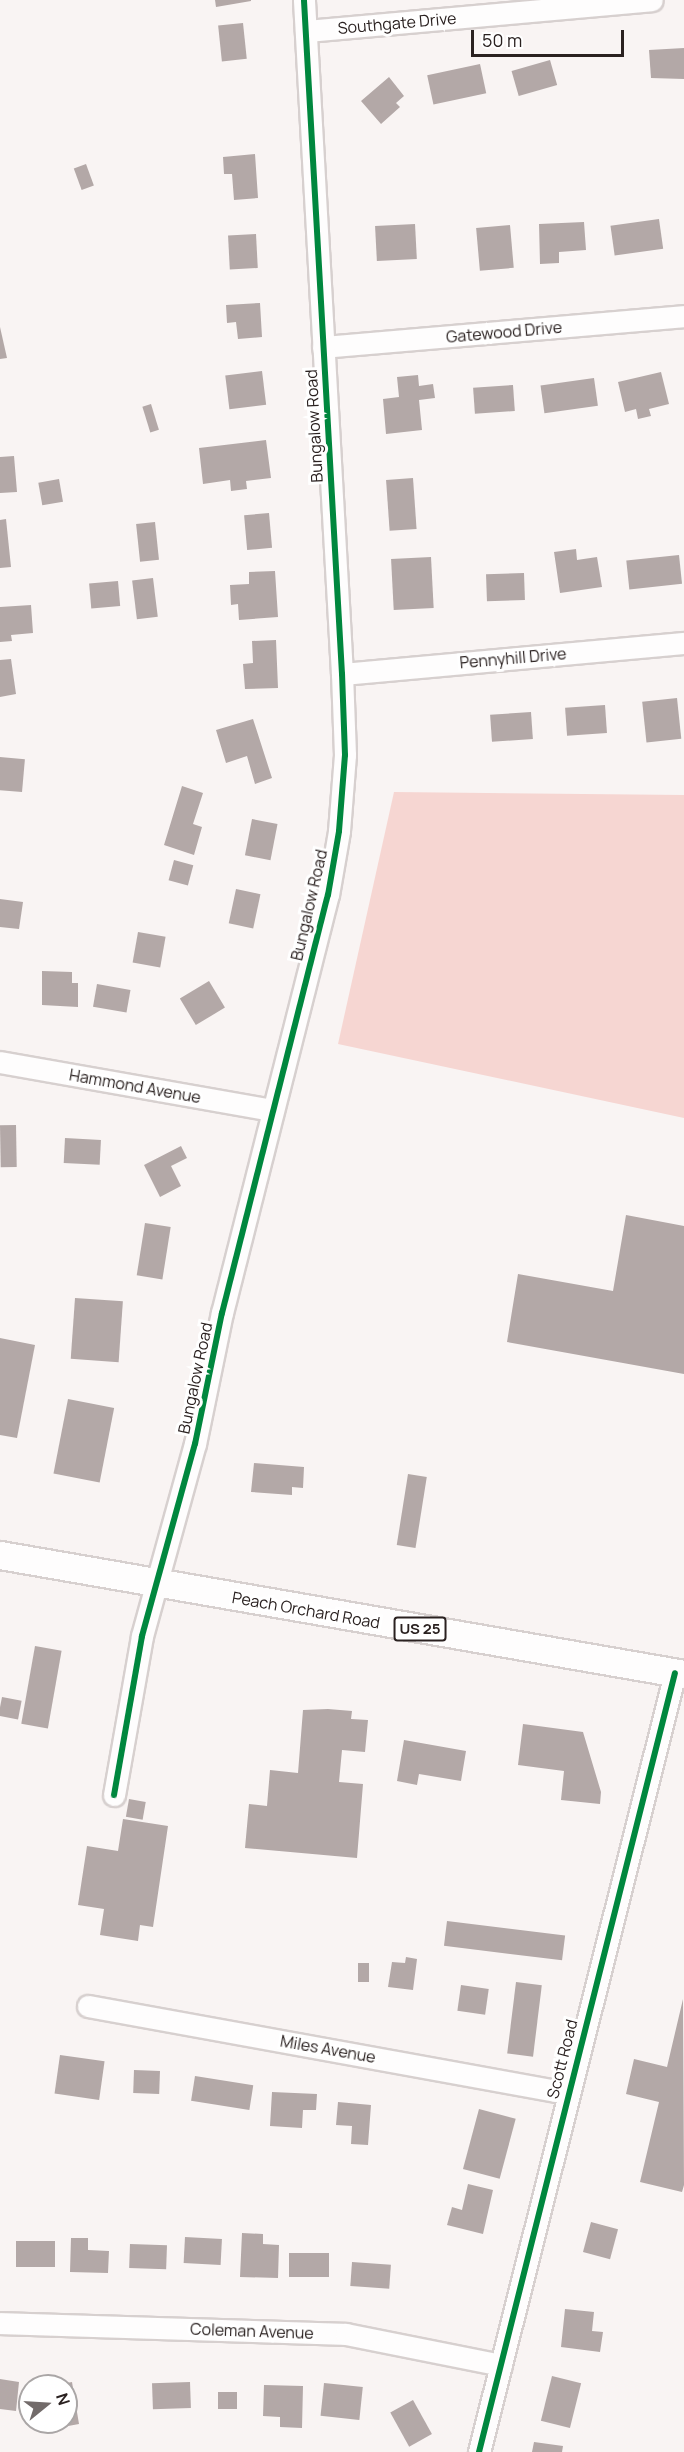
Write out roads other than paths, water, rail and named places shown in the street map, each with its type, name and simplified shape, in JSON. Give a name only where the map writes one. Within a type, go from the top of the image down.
[{"type":"main road","name":"Peach Orchard Road","points":[[0,1555],[679,1673]]},
{"type":"street","name":"Bungalow Road","points":[[114,1795],[142,1636],[195,1444],[271,1110],[328,896],[339,831],[345,755],[342,674],[304,0]]},
{"type":"street","name":"Southgate Drive","points":[[306,31],[595,3],[651,0]]},
{"type":"street","name":"Gatewood Drive","points":[[323,347],[684,316]]},
{"type":"street","name":"Pennyhill Drive","points":[[342,674],[684,643]]},
{"type":"street","name":"Hammond Avenue","points":[[0,1062],[271,1110]]},
{"type":"street","name":"Scott Road","points":[[479,2452],[567,2092],[679,1673]]},
{"type":"street","name":"Miles Avenue","points":[[88,2006],[567,2092]]},
{"type":"street","name":"Coleman Avenue","points":[[0,2323],[346,2334],[501,2365]]}]
